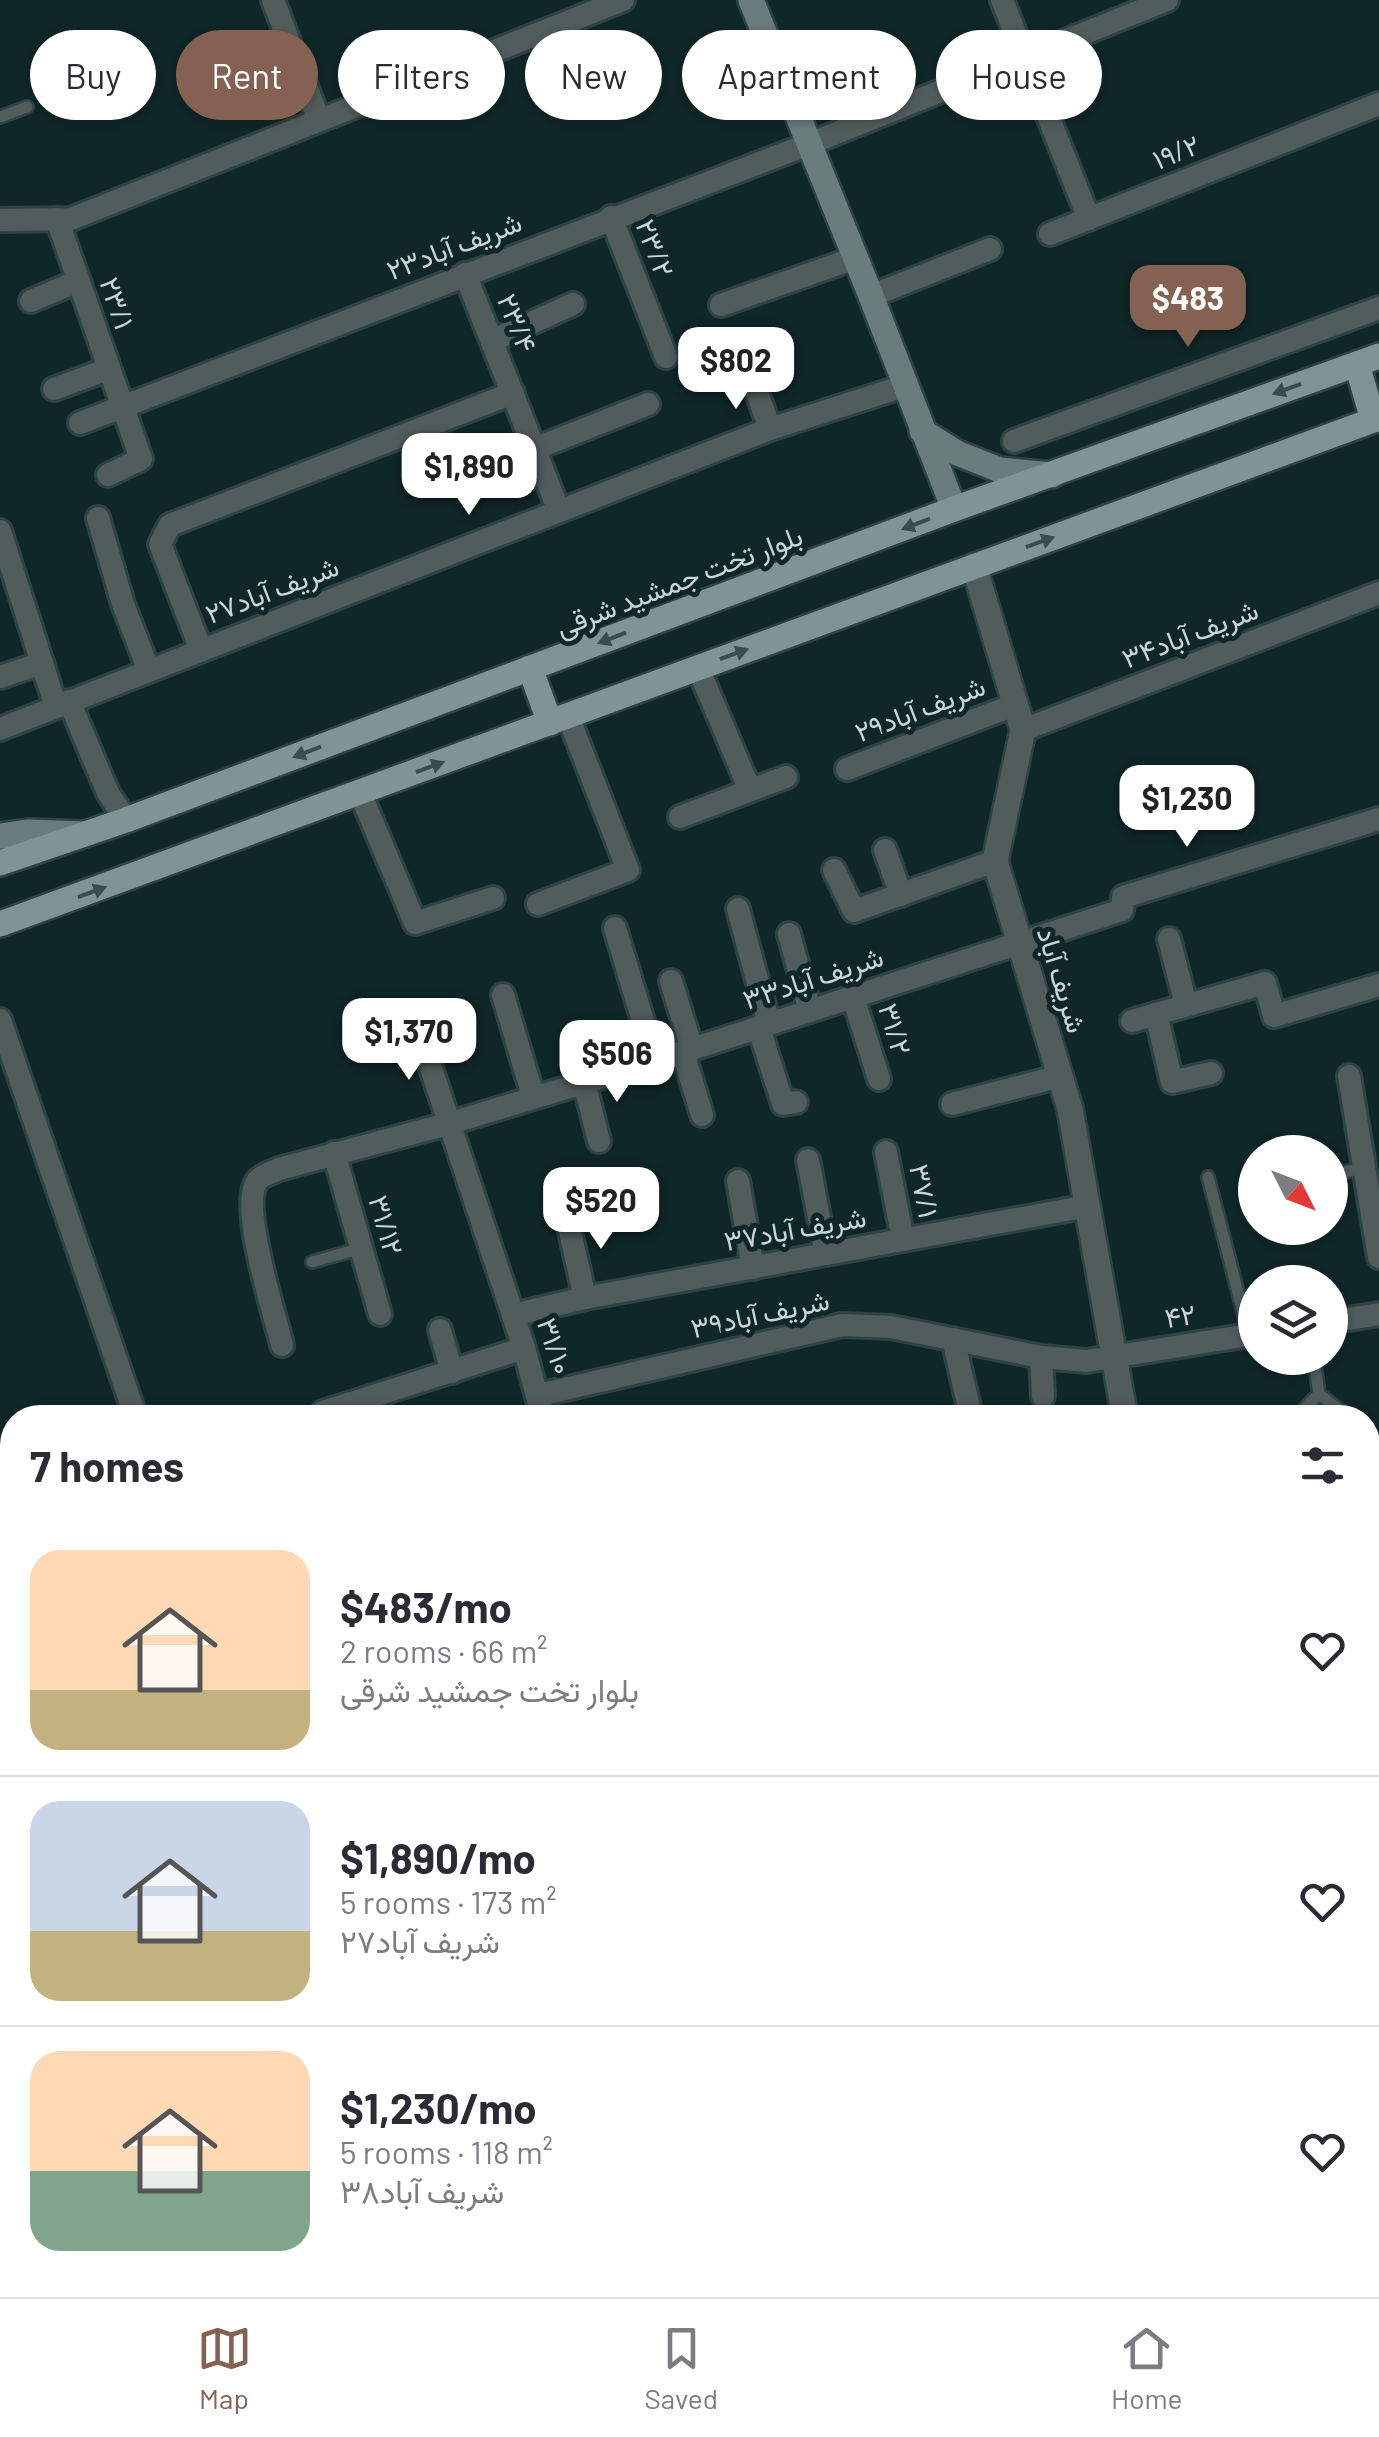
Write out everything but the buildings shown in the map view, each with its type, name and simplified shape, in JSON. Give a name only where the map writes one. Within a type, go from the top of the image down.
[{"type":"main road","points":[[751,0],[954,510]]},
{"type":"main road","points":[[0,924],[1376,419],[1368,360]]},
{"type":"main road","name":"بلوار تخت جمشید شرقی","points":[[0,863],[126,820],[954,510],[1368,360]]},
{"type":"main road","points":[[922,431],[957,453],[1000,470],[1052,474]]},
{"type":"main road","points":[[530,668],[559,719]]},
{"type":"main road","points":[[0,836],[29,832],[84,834]]},
{"type":"street","points":[[273,0],[319,120]]},
{"type":"street","points":[[0,220],[71,219],[623,0]]},
{"type":"street","points":[[1002,0],[1013,30]]},
{"type":"street","name":"شریف آباد۲۳","points":[[1080,30],[1130,7],[1167,0]]},
{"type":"street","name":"شریف آباد۲۳","points":[[80,423],[936,92]]},
{"type":"street","name":"۱۹/۲","points":[[1050,234],[1379,104]]},
{"type":"street","points":[[1049,120],[1088,219]]},
{"type":"street","name":"۲۳/۲","points":[[611,217],[666,357]]},
{"type":"street","name":"۲۳/۱","points":[[57,220],[141,459],[108,476]]},
{"type":"street","points":[[871,296],[990,249]]},
{"type":"street","points":[[721,305],[854,258]]},
{"type":"street","name":"۲۳/۴","points":[[465,274],[559,511]]},
{"type":"street","points":[[31,301],[78,282]]},
{"type":"street","points":[[492,340],[573,304]]},
{"type":"street","points":[[1014,441],[1379,308]]},
{"type":"street","points":[[54,389],[108,369]]},
{"type":"street","points":[[752,378],[770,429]]},
{"type":"street","name":"شریف آباد۲۷","points":[[0,729],[770,429],[904,386]]},
{"type":"street","points":[[201,650],[160,544],[170,525],[512,394]]},
{"type":"street","points":[[534,448],[648,404]]},
{"type":"street","points":[[98,518],[122,604],[148,670]]},
{"type":"street","points":[[0,531],[8,584],[42,663],[108,793],[126,820]]},
{"type":"street","points":[[974,566],[1023,730]]},
{"type":"street","name":"شریف آباد۳۴","points":[[1023,730],[1379,593]]},
{"type":"street","points":[[0,677],[42,663]]},
{"type":"street","points":[[698,668],[750,790]]},
{"type":"street","name":"شریف آباد۲۹","points":[[847,769],[1014,704]]},
{"type":"street","points":[[538,904],[628,870],[559,719]]},
{"type":"street","name":"شریف آباد","points":[[1023,730],[995,861],[1070,1109],[1122,1405]]},
{"type":"street","points":[[680,817],[786,777]]},
{"type":"street","points":[[360,793],[416,923],[493,898]]},
{"type":"street","name":"شریف آباد۳۳","points":[[282,1345],[253,1221],[252,1193],[259,1179],[279,1169],[655,1062],[1122,910],[1123,897],[1379,819]]},
{"type":"street","points":[[884,850],[901,894]]},
{"type":"street","points":[[834,870],[854,912],[995,861]]},
{"type":"street","points":[[738,909],[783,1104],[796,1102]]},
{"type":"street","points":[[614,928],[655,1062]]},
{"type":"street","points":[[789,934],[810,1011]]},
{"type":"street","points":[[1169,939],[1186,1006]]},
{"type":"street","points":[[671,981],[702,1115]]},
{"type":"street","points":[[1132,1021],[1265,983],[1274,1016],[1379,984]]},
{"type":"street","points":[[503,996],[533,1096]]},
{"type":"street","name":"۳۱/۲","points":[[854,997],[879,1079]]},
{"type":"street","points":[[1156,1014],[1172,1082],[1211,1073]]},
{"type":"street","points":[[0,1020],[132,1405]]},
{"type":"street","name":"۳۱/۱۰","points":[[417,1026],[541,1405]]},
{"type":"street","points":[[952,1104],[1060,1076]]},
{"type":"street","points":[[1349,1076],[1379,1257]]},
{"type":"street","points":[[584,1082],[598,1141]]},
{"type":"street","name":"۳۷/۱","points":[[886,1152],[903,1240]]},
{"type":"street","name":"۳۱/۱۲","points":[[334,1153],[380,1314]]},
{"type":"street","points":[[808,1160],[826,1254]]},
{"type":"street","points":[[738,1181],[753,1268]]},
{"type":"street","points":[[585,1298],[568,1228],[572,1216],[613,1202]]},
{"type":"street","name":"شریف آباد۳۷","points":[[513,1314],[1088,1206]]},
{"type":"street","points":[[1348,1319],[1379,1314]]},
{"type":"street","name":"شریف آباد۳۹","points":[[545,1405],[842,1324],[891,1327],[1041,1357],[1087,1361],[1114,1357]]},
{"type":"street","points":[[440,1330],[452,1372]]},
{"type":"street","name":"۴۲","points":[[1114,1357],[1238,1337]]},
{"type":"street","points":[[952,1339],[968,1405]]},
{"type":"street","points":[[346,1405],[524,1348]]},
{"type":"street","points":[[1041,1357],[1043,1396]]},
{"type":"lane","points":[[0,117],[27,107]]},
{"type":"lane","points":[[1348,1172],[1364,1168]]},
{"type":"lane","points":[[1208,1177],[1238,1285]]},
{"type":"lane","points":[[312,1262],[362,1248]]},
{"type":"lane","points":[[1317,1375],[1320,1394],[1334,1405]]},
{"type":"lane","points":[[1309,1405],[1320,1394]]}]
